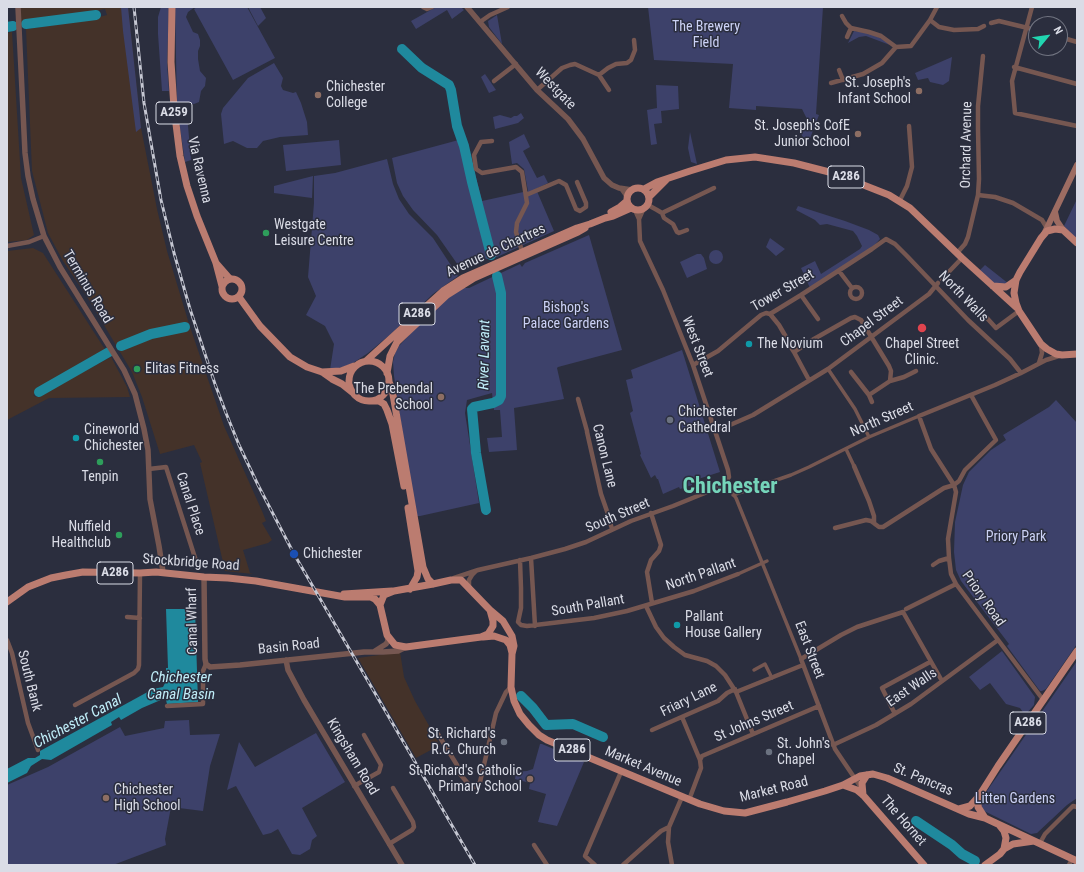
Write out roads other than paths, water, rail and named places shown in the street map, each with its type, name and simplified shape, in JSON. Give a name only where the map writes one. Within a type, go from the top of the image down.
[{"type":"main road","name":"Via Ravenna","points":[[172,7],[171,62],[174,108],[180,156],[196,216],[216,263],[222,286]]},
{"type":"main road","name":"A286","points":[[644,189],[657,182],[726,160],[755,157],[794,163],[833,173],[889,194],[900,200],[919,216],[1018,309],[1041,344],[1053,353],[1062,355],[1076,355]]},
{"type":"main road","points":[[1045,232],[1077,165]]},
{"type":"main road","name":"A286","points":[[647,204],[666,180]]},
{"type":"main road","points":[[638,188],[644,189],[647,204],[633,209],[627,198],[632,190],[638,188]]},
{"type":"main road","name":"Avenue de Chartres","points":[[605,218],[611,212],[620,207],[627,198]]},
{"type":"main road","name":"Avenue de Chartres","points":[[366,361],[443,291],[472,274],[577,228],[633,209]]},
{"type":"main road","points":[[1055,212],[1056,221],[1077,243]]},
{"type":"main road","name":"Avenue de Chartres","points":[[387,373],[390,356],[397,342],[446,295],[474,278],[578,232],[590,224]]},
{"type":"main road","points":[[1045,232],[1055,229],[1063,230]]},
{"type":"main road","name":"A286","points":[[1018,309],[1014,293],[1016,280],[1045,232]]},
{"type":"main road","name":"Via Ravenna","points":[[216,263],[230,279]]},
{"type":"main road","points":[[230,279],[237,281],[241,285],[242,291],[239,297],[230,300],[225,297],[222,292],[222,286],[230,279]]},
{"type":"main road","points":[[993,286],[1006,287],[1016,280]]},
{"type":"main road","points":[[239,297],[260,326],[290,357],[307,367],[322,372],[342,384],[359,398],[370,401],[380,401],[388,410],[392,424],[418,566],[417,577],[410,588]]},
{"type":"main road","points":[[322,372],[341,371],[366,361],[377,362],[385,368],[392,389],[423,567],[428,579],[433,584]]},
{"type":"main road","points":[[352,392],[349,386],[349,379],[350,372],[354,366]]},
{"type":"main road","points":[[370,401],[381,397],[385,393],[389,382]]},
{"type":"main road","name":"Stockbridge Road","points":[[7,602],[28,588],[50,578],[83,572],[163,572],[204,577],[228,578],[256,581],[339,596]]},
{"type":"main road","name":"A286","points":[[451,580],[461,580],[507,625],[512,636],[514,646],[512,654]]},
{"type":"main road","points":[[339,596],[346,593],[394,591],[451,580]]},
{"type":"main road","points":[[380,605],[384,595],[394,591]]},
{"type":"main road","points":[[339,596],[371,597],[375,599],[380,605],[387,635],[395,645],[406,647],[494,636],[506,640],[510,645],[512,654]]},
{"type":"main road","points":[[481,637],[488,634],[493,626],[490,610]]},
{"type":"main road","name":"A286","points":[[959,809],[970,806],[979,796],[1077,651]]},
{"type":"main road","name":"Market Avenue","points":[[512,654],[511,687],[514,701],[520,714],[539,735],[547,740],[685,799]]},
{"type":"main road","name":"A286","points":[[843,785],[854,778],[867,775]]},
{"type":"main road","points":[[843,785],[862,792],[863,780],[867,775]]},
{"type":"main road","name":"St. Pancras","points":[[867,775],[880,776],[959,809],[985,818],[1000,826],[1009,828],[1038,842],[1073,862]]},
{"type":"main road","name":"Market Road","points":[[685,799],[724,811],[745,812],[787,802],[843,785]]},
{"type":"main road","name":"The Hornet","points":[[862,792],[924,865]]},
{"type":"main road","points":[[979,796],[978,807],[985,818]]},
{"type":"main road","points":[[1000,826],[1004,831],[1006,838],[1004,849]]},
{"type":"main road","points":[[985,865],[1000,854],[1004,849],[1013,844],[1038,842]]},
{"type":"street","name":"Terminus Road","points":[[18,7],[26,166],[33,199],[44,236],[60,267],[124,370],[135,394],[144,429],[149,469],[150,499],[163,572]]},
{"type":"street","points":[[423,7],[427,9],[432,7]]},
{"type":"street","name":"Westgate","points":[[467,7],[537,90],[568,119],[590,152],[604,178],[612,185],[622,189],[632,190]]},
{"type":"street","points":[[480,22],[490,15],[508,7]]},
{"type":"street","points":[[842,16],[851,28],[881,36],[896,47],[911,46],[930,20],[937,7]]},
{"type":"street","points":[[1032,7],[1014,67],[1012,81],[1015,113],[1077,126]]},
{"type":"street","points":[[930,20],[939,27],[954,30],[978,29],[984,26]]},
{"type":"street","points":[[991,23],[999,21],[1026,28]]},
{"type":"street","points":[[847,37],[851,28]]},
{"type":"street","points":[[599,74],[616,64],[627,63],[631,60],[635,50],[634,40]]},
{"type":"street","points":[[831,83],[863,74],[882,63],[896,47]]},
{"type":"street","name":"Orchard Avenue","points":[[938,283],[959,255],[965,244],[978,195],[980,179],[978,106],[983,56]]},
{"type":"street","points":[[494,81],[516,64]]},
{"type":"street","points":[[537,90],[562,68],[570,65],[580,66],[599,74],[609,90]]},
{"type":"street","points":[[1014,67],[1077,84]]},
{"type":"street","points":[[839,70],[843,80]]},
{"type":"street","points":[[900,200],[907,186],[912,167],[909,126]]},
{"type":"street","points":[[492,141],[481,142],[474,155],[476,169],[482,173],[516,167],[522,172],[527,203],[517,223],[516,232],[522,251]]},
{"type":"street","points":[[526,195],[559,181],[566,185],[576,209],[580,211],[586,207],[586,203],[576,182]]},
{"type":"street","points":[[662,213],[714,188]]},
{"type":"street","name":"Westgate","points":[[622,189],[627,198]]},
{"type":"street","points":[[978,195],[994,196],[1013,203],[1042,220],[1045,232]]},
{"type":"street","points":[[647,204],[662,213],[664,218],[673,224],[679,234],[687,230]]},
{"type":"street","name":"West Street","points":[[639,219],[647,204]]},
{"type":"street","name":"West Street","points":[[633,209],[639,219],[640,241],[663,290],[697,376],[728,470],[728,478],[725,484]]},
{"type":"street","points":[[7,246],[29,242],[44,236]]},
{"type":"street","name":"Tower Street","points":[[693,365],[723,348],[761,315],[766,313],[770,314],[872,250],[886,239]]},
{"type":"street","name":"North Walls","points":[[886,239],[895,244],[938,283],[968,320],[1010,360],[1021,373]]},
{"type":"street","points":[[839,271],[852,288]]},
{"type":"street","name":"Chapel Street","points":[[715,430],[753,415],[828,369],[929,294],[938,283]]},
{"type":"street","points":[[801,295],[818,319]]},
{"type":"street","points":[[986,317],[996,328],[1018,309]]},
{"type":"street","points":[[770,314],[779,325],[786,337],[786,341],[810,380]]},
{"type":"street","points":[[794,352],[814,339],[855,317],[861,320],[889,366],[891,374],[890,381]]},
{"type":"street","points":[[1039,363],[1042,352],[1041,344]]},
{"type":"street","name":"North Street","points":[[733,495],[791,475],[869,438],[1021,373],[1039,363],[1062,355]]},
{"type":"street","points":[[828,369],[855,409],[869,438]]},
{"type":"street","points":[[869,395],[890,381],[904,377],[916,371]]},
{"type":"street","points":[[851,372],[869,395],[872,402]]},
{"type":"street","points":[[835,528],[866,520],[874,522],[879,527],[883,527],[944,488],[954,485],[980,455],[996,440],[971,394]]},
{"type":"street","name":"Canon Lane","points":[[578,399],[588,431],[598,480],[612,529]]},
{"type":"street","points":[[919,416],[931,449],[954,485]]},
{"type":"street","points":[[846,449],[870,501],[874,522]]},
{"type":"street","name":"Canal Place","points":[[149,469],[166,467],[197,564]]},
{"type":"street","name":"East Street","points":[[725,484],[736,498],[763,563],[833,745]]},
{"type":"street","name":"South Street","points":[[451,580],[478,570],[531,558],[579,544],[612,529],[651,513],[673,506],[725,484]]},
{"type":"street","name":"Priory Road","points":[[954,485],[956,492],[948,539],[951,574],[956,584],[1044,701]]},
{"type":"street","points":[[651,513],[661,545],[659,551],[651,560],[647,572],[652,603]]},
{"type":"street","points":[[531,558],[535,626]]},
{"type":"street","points":[[933,565],[939,561],[949,558]]},
{"type":"street","name":"South Pallant","points":[[518,561],[522,588],[518,622],[520,625],[535,626],[594,618],[646,606],[652,603]]},
{"type":"street","points":[[763,563],[767,561]]},
{"type":"street","name":"North Pallant","points":[[652,603],[694,591],[763,563]]},
{"type":"street","points":[[469,587],[469,580],[478,570]]},
{"type":"street","points":[[75,705],[136,672],[140,665],[140,573]]},
{"type":"street","name":"Canal Wharf","points":[[204,577],[206,664]]},
{"type":"street","points":[[801,660],[841,635],[857,627],[904,610],[956,584]]},
{"type":"street","points":[[646,606],[656,627],[674,648],[685,655],[707,661],[716,666],[736,691],[753,734]]},
{"type":"street","points":[[904,610],[930,662],[942,681]]},
{"type":"street","points":[[127,618],[140,618]]},
{"type":"street","points":[[375,651],[386,644],[388,641],[387,635]]},
{"type":"street","name":"South Bank","points":[[7,640],[12,652],[28,723],[38,750]]},
{"type":"street","name":"East Walls","points":[[833,745],[895,714],[911,704],[973,660],[998,640]]},
{"type":"street","name":"Basin Road","points":[[206,664],[210,667],[216,667],[375,651],[383,652],[398,650],[406,647]]},
{"type":"street","name":"Kingsham Road","points":[[286,660],[288,670],[354,786],[402,865]]},
{"type":"street","points":[[895,714],[882,688],[930,662]]},
{"type":"street","points":[[167,706],[203,704],[203,671],[206,664]]},
{"type":"street","points":[[754,670],[765,664],[772,678]]},
{"type":"street","name":"Friary Lane","points":[[652,730],[718,701],[728,693],[772,678],[803,665]]},
{"type":"street","points":[[436,731],[457,765],[461,776],[471,787],[475,787],[480,782],[496,713],[506,692],[511,687]]},
{"type":"street","name":"St Johns Street","points":[[700,760],[702,756],[819,706]]},
{"type":"street","points":[[672,865],[668,842],[669,827],[701,768],[700,760],[682,717]]},
{"type":"street","points":[[354,786],[379,772],[381,765],[364,735]]},
{"type":"street","name":"The Hornet","points":[[833,745],[862,792]]},
{"type":"street","points":[[595,865],[584,856],[621,772]]},
{"type":"street","points":[[389,844],[412,830],[414,827],[413,822],[393,788]]},
{"type":"street","points":[[1038,842],[1073,806],[1077,807]]},
{"type":"street","points":[[623,865],[661,831],[669,827]]},
{"type":"street","points":[[534,845],[547,865]]},
{"type":"water","name":"Chichester Canal Basin","points":[[166,609],[195,609],[198,702],[167,704],[166,700],[163,699],[142,708],[121,720],[119,717],[111,722],[112,725],[51,760],[42,759],[31,766],[27,773],[7,783],[7,769],[28,758],[35,758],[40,755],[40,751],[153,689],[163,687],[166,681],[166,668],[168,668]]},
{"type":"waterway","name":"River Lavant","points":[[26,24],[96,15]]},
{"type":"waterway","name":"River Lavant","points":[[7,27],[13,26]]},
{"type":"waterway","name":"River Lavant","points":[[402,49],[422,68],[449,85],[457,126],[464,146],[491,255]]},
{"type":"waterway","name":"River Lavant","points":[[486,510],[476,453],[472,409],[474,407],[493,403],[499,400],[501,396],[501,293],[497,276]]},
{"type":"waterway","name":"River Lavant","points":[[121,346],[151,334],[185,327]]},
{"type":"waterway","name":"River Lavant","points":[[39,392],[109,352]]},
{"type":"waterway","name":"River Lavant","points":[[521,696],[533,708],[546,725],[573,724],[603,737]]},
{"type":"waterway","name":"River Lavant","points":[[916,821],[952,845],[962,854],[975,861]]},
{"type":"railway","points":[[134,7],[144,103],[161,200],[190,309],[226,413],[258,485],[294,554],[475,865]]},
{"type":"place","name":"St. Joseph's Infant School","points":[[919,91]]},
{"type":"place","name":"Chichester College","points":[[318,95]]},
{"type":"place","name":"St. Joseph's CofE Junior School","points":[[858,134]]},
{"type":"place","name":"Westgate Leisure Centre","points":[[266,233]]},
{"type":"place","name":"Chapel Street Clinic.","points":[[922,328]]},
{"type":"place","name":"The Novium","points":[[749,344]]},
{"type":"place","name":"Elitas Fitness","points":[[137,369]]},
{"type":"place","name":"The Prebendal School","points":[[441,397]]},
{"type":"place","name":"Chichester Cathedral","points":[[670,420]]},
{"type":"place","name":"Cineworld Chichester","points":[[76,438]]},
{"type":"place","name":"Tenpin","points":[[100,462]]},
{"type":"place","name":"Nuffield Healthclub","points":[[119,535]]},
{"type":"place","name":"Chichester","points":[[294,554]]},
{"type":"place","name":"Pallant House Gallery","points":[[677,625]]},
{"type":"place","name":"St. Richard's R.C. Church","points":[[504,742]]},
{"type":"place","name":"St. John's Chapel","points":[[769,752]]},
{"type":"place","name":"St Richard's Catholic Primary School","points":[[530,779]]},
{"type":"place","name":"Chichester High School","points":[[106,798]]},
{"type":"district","name":"Chichester","points":[[730,487]]},
{"type":"park label","name":"The Brewery Field","points":[[706,36]]},
{"type":"park label","name":"Bishop's Palace Gardens","points":[[566,316]]},
{"type":"park label","name":"Priory Park","points":[[1016,537]]},
{"type":"park label","name":"Litten Gardens","points":[[1015,799]]},
{"type":"water label","name":"Chichester Canal","points":[[78,722]]}]
